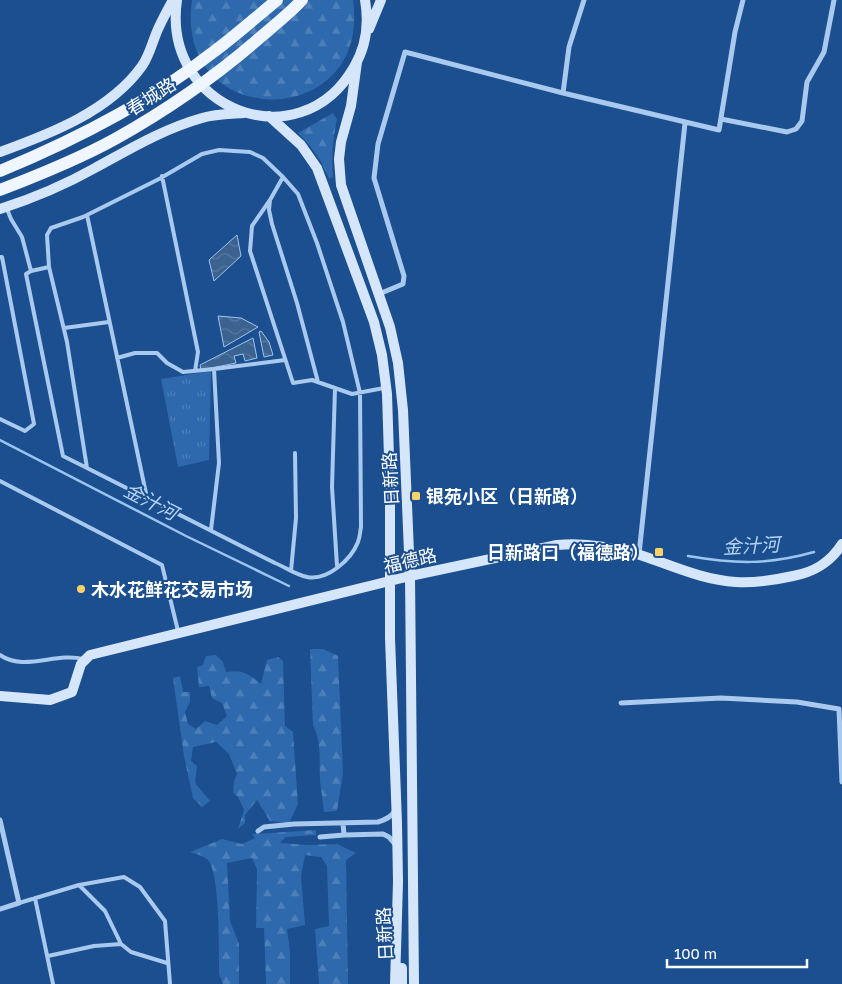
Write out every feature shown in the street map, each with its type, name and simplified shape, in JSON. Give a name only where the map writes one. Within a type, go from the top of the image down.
[{"type":"main road","points":[[175,0],[175,24],[179,48],[189,70],[204,89],[234,109],[269,116],[305,110],[326,98],[344,82],[357,62],[381,0]]},
{"type":"main road","points":[[0,152],[32,141],[95,110],[123,88],[143,64],[160,24],[175,0]]},
{"type":"main road","name":"春城路","points":[[0,171],[47,152],[99,125],[171,83],[213,53],[277,0]]},
{"type":"main road","name":"春城路","points":[[0,190],[50,170],[115,139],[182,97],[222,70],[302,0]]},
{"type":"main road","points":[[365,0],[367,15],[365,39]]},
{"type":"main road","name":"日新路","points":[[357,62],[351,106],[341,142],[339,159],[341,185],[390,327],[398,363],[403,410],[410,576],[414,984]]},
{"type":"main road","points":[[3,208],[41,195],[150,138],[174,128],[203,118],[245,112]]},
{"type":"main road","name":"日新路","points":[[269,116],[301,145],[317,168],[374,322],[382,355],[386,387],[390,488],[390,638],[398,849],[395,984]]},
{"type":"main road","name":"福德路","points":[[84,659],[90,655],[178,632],[410,576],[557,545],[571,543],[602,546],[638,555],[691,573],[735,582],[753,582],[802,574],[818,568],[829,561],[841,549]]},
{"type":"main road","points":[[0,696],[50,700],[72,692],[84,659]]},
{"type":"main road","name":"日新路","points":[[398,882],[402,984]]},
{"type":"main road","name":"日新路","points":[[414,906],[421,984]]},
{"type":"street","points":[[563,93],[570,47],[584,0]]},
{"type":"street","points":[[379,294],[403,284],[404,276],[374,178],[378,144],[405,52],[563,93],[720,130],[735,32],[743,0]]},
{"type":"street","points":[[721,119],[787,132],[796,130],[802,121],[807,82],[824,52],[834,0]]},
{"type":"street","points":[[638,555],[685,123]]},
{"type":"street","points":[[621,703],[721,698],[797,702],[839,709],[842,782]]},
{"type":"street","points":[[258,831],[264,827],[384,820],[392,815],[396,808]]},
{"type":"street","points":[[0,820],[19,903],[0,909]]},
{"type":"street","points":[[343,823],[344,835]]},
{"type":"street","points":[[320,837],[383,834],[389,837],[398,849]]},
{"type":"lane","points":[[49,267],[26,274],[63,456],[305,577],[314,578],[329,573],[348,558],[358,543],[361,527],[360,393],[343,322],[317,243],[298,194],[263,158],[250,152],[219,150],[202,154],[87,215],[51,228],[47,235],[49,267],[64,328],[88,468]]},
{"type":"lane","points":[[162,176],[198,352],[195,371]]},
{"type":"lane","points":[[283,177],[252,226],[250,251],[292,383],[312,380],[352,394],[386,387]]},
{"type":"lane","points":[[270,200],[269,210],[272,224],[297,303],[318,382]]},
{"type":"lane","points":[[3,208],[22,236],[31,271]]},
{"type":"lane","points":[[87,215],[147,498]]},
{"type":"lane","points":[[0,257],[2,257],[34,424],[24,431],[0,419]]},
{"type":"lane","points":[[64,328],[109,322]]},
{"type":"lane","points":[[117,358],[134,353],[157,353],[167,363],[183,372],[285,360]]},
{"type":"lane","points":[[211,530],[219,463],[214,369]]},
{"type":"lane","points":[[335,388],[332,487],[337,566]]},
{"type":"lane","points":[[291,570],[296,518],[295,453]]},
{"type":"lane","points":[[0,481],[162,565],[178,632]]},
{"type":"lane","points":[[0,655],[8,660],[23,662],[66,658],[84,659]]},
{"type":"lane","points":[[19,903],[79,885],[124,877],[140,887],[166,920],[170,984]]},
{"type":"lane","points":[[79,885],[105,911],[121,944],[131,952],[168,963]]},
{"type":"lane","points":[[35,898],[54,984]]},
{"type":"lane","points":[[48,956],[77,949],[121,944]]},
{"type":"green space","points":[[192,0],[353,0],[351,43],[333,74],[305,93],[272,99],[240,93],[212,75],[194,44]]},
{"type":"green space","points":[[333,113],[337,119],[332,162],[333,177],[329,179],[316,154],[298,133]]},
{"type":"green space","points":[[211,371],[209,460],[178,467],[161,379]]},
{"type":"green space","points":[[310,649],[323,649],[338,656],[343,773],[337,811],[324,812],[320,780],[319,745],[313,725]]},
{"type":"green space","points":[[216,655],[223,662],[226,672],[237,671],[245,673],[261,684],[267,660],[278,657],[283,661],[285,726],[293,732],[298,804],[289,823],[270,821],[257,800],[245,815],[245,823],[238,829],[244,810],[238,797],[233,792],[237,774],[229,754],[216,742],[193,747],[191,761],[197,766],[195,783],[210,801],[202,807],[193,798],[184,756],[173,678],[180,676],[183,692],[190,692],[190,702],[185,712],[188,724],[196,729],[205,721],[217,725],[227,716],[222,703],[212,698],[209,686],[199,687],[197,667],[203,665],[206,656]]},
{"type":"green space","points":[[316,830],[316,835],[286,837],[280,843],[308,845],[337,844],[356,853],[346,860],[348,984],[319,984],[315,929],[329,926],[327,866],[321,857],[305,855],[301,876],[305,925],[287,929],[290,951],[290,984],[266,984],[264,928],[256,928],[257,869],[252,858],[227,863],[230,921],[239,944],[239,984],[223,984],[219,974],[217,896],[212,868],[208,860],[190,852],[222,839],[242,844],[255,838],[252,834]]},
{"type":"water","points":[[237,235],[241,256],[214,281],[209,260]]},
{"type":"water","points":[[218,316],[241,318],[258,327],[224,347]]},
{"type":"water","points":[[261,331],[269,342],[273,355],[264,357],[259,332]]},
{"type":"water","points":[[253,338],[257,358],[245,361],[243,354],[234,356],[236,363],[201,370],[200,365]]},
{"type":"waterway","name":"金汁河","points":[[0,440],[186,536],[289,586]]},
{"type":"waterway","name":"金汁河","points":[[688,556],[721,561],[751,562],[782,559],[814,552]]},
{"type":"place","name":"银苑小区（日新路）","points":[[416,496]]},
{"type":"place","name":"日新路口（福德路）","points":[[659,552]]},
{"type":"place","name":"木水花鲜花交易市场","points":[[81,589]]}]
